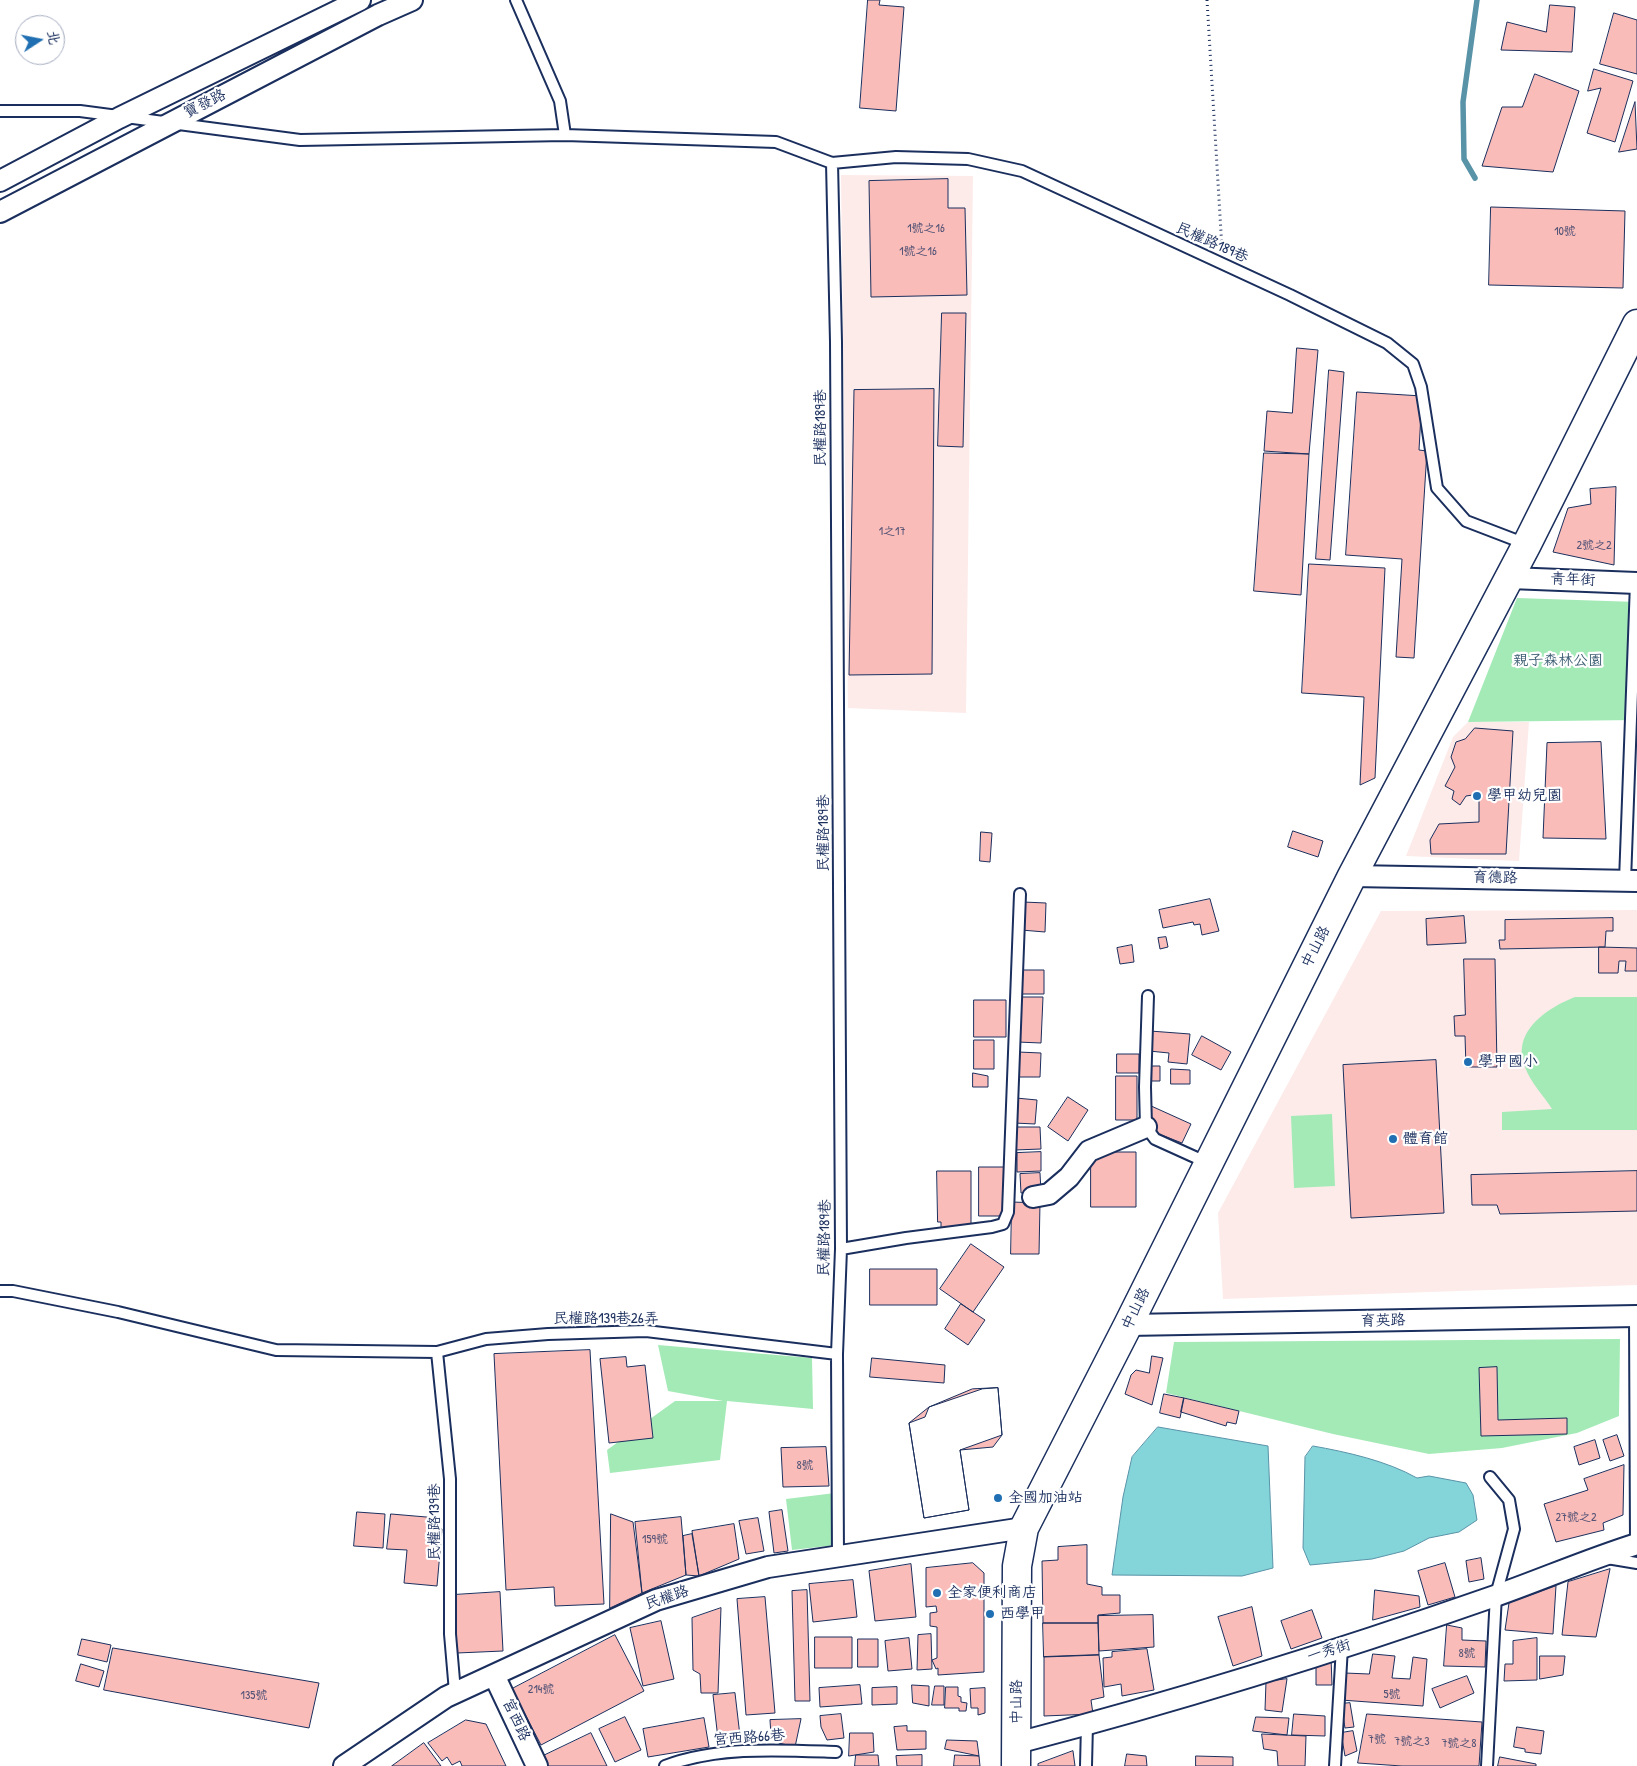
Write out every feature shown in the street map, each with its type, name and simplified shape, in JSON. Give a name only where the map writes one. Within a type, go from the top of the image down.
[{"type":"main road","name":"中山路","points":[[1017,1754],[1017,1566],[1024,1528],[1128,1325],[1352,876],[1510,578],[1637,324]]},
{"type":"street","name":"寶發路","points":[[0,181],[119,118],[360,0]]},
{"type":"street","name":"寶發路","points":[[0,212],[168,123],[378,15],[412,0]]},
{"type":"street","name":"青年街","points":[[1510,578],[1637,583]]},
{"type":"street","name":"育德路","points":[[1352,876],[1631,881]]},
{"type":"street","points":[[1032,1197],[1049,1194],[1063,1183],[1089,1151],[1146,1127]]},
{"type":"street","name":"育英路","points":[[1128,1325],[1636,1316]]},
{"type":"street","name":"民權路","points":[[344,1766],[387,1735],[455,1692],[656,1600],[768,1567],[838,1558],[1024,1528]]},
{"type":"street","name":"一秀街","points":[[1017,1754],[1087,1724],[1342,1647],[1496,1595],[1596,1557],[1637,1550]]},
{"type":"street","name":"宮西路","points":[[494,1675],[537,1766]]},
{"type":"lane","points":[[516,0],[560,101],[565,135]]},
{"type":"lane","points":[[0,112],[80,111],[119,118],[300,140],[565,135],[776,142],[832,163]]},
{"type":"lane","name":"民權路189巷","points":[[838,1558],[837,1354],[841,1249],[836,342],[832,163],[896,157],[968,159],[1022,170],[1387,343],[1413,364],[1421,387],[1437,488],[1466,521],[1527,544]]},
{"type":"lane","points":[[1631,881],[1637,583]]},
{"type":"lane","points":[[841,1249],[906,1238],[992,1228],[1003,1224],[1008,1212],[1020,894]]},
{"type":"lane","points":[[1148,996],[1145,1087],[1146,1127],[1155,1139],[1208,1163]]},
{"type":"lane","name":"民權路139巷26弄","points":[[0,1291],[13,1291],[118,1312],[276,1350],[436,1352],[486,1339],[548,1334],[646,1331],[837,1354]]},
{"type":"lane","points":[[1636,1316],[1637,1550]]},
{"type":"lane","name":"民權路139巷","points":[[436,1352],[450,1479],[450,1634],[455,1692]]},
{"type":"lane","points":[[1487,1766],[1496,1595],[1514,1529],[1509,1500],[1490,1477]]},
{"type":"lane","points":[[1335,1766],[1342,1647]]},
{"type":"lane","points":[[1086,1766],[1087,1724]]},
{"type":"lane","name":"宮西路66巷","points":[[665,1766],[684,1759],[766,1749],[836,1752]]},
{"type":"path","points":[[1208,0],[1222,264]]},
{"type":"shaded area","points":[[841,175],[973,176],[966,713],[848,708]]},
{"type":"shaded area","name":"學甲幼兒園","points":[[1468,722],[1529,722],[1519,861],[1406,856],[1453,737]]},
{"type":"shaded area","name":"學甲國小","points":[[1637,910],[1637,1285],[1223,1299],[1218,1213],[1381,911]]},
{"type":"green space","name":"親子森林公園","points":[[1517,598],[1637,602],[1637,720],[1468,722]]},
{"type":"green space","points":[[1575,997],[1637,997],[1637,1130],[1502,1130],[1502,1112],[1552,1109],[1527,1073],[1522,1054],[1523,1043],[1527,1032],[1543,1015]]},
{"type":"green space","points":[[1332,1114],[1335,1186],[1294,1188],[1291,1116]]},
{"type":"green space","points":[[1620,1339],[1619,1416],[1577,1433],[1502,1448],[1429,1454],[1333,1434],[1166,1393],[1174,1342]]},
{"type":"green space","points":[[658,1345],[812,1358],[813,1409],[727,1401],[720,1460],[610,1473],[607,1450],[675,1401],[723,1401],[668,1391]]},
{"type":"green space","points":[[835,1493],[836,1545],[792,1550],[786,1499]]},
{"type":"water","points":[[1158,1427],[1268,1446],[1273,1568],[1242,1576],[1112,1575],[1123,1497],[1132,1457]]},
{"type":"water","points":[[1313,1446],[1353,1454],[1380,1462],[1417,1478],[1429,1476],[1466,1483],[1473,1495],[1477,1520],[1459,1532],[1429,1538],[1404,1551],[1372,1559],[1310,1565],[1303,1548],[1305,1457]]},
{"type":"building","points":[[868,0],[880,0],[879,5],[904,7],[896,111],[860,108]]},
{"type":"building","points":[[1550,5],[1575,7],[1572,52],[1501,50],[1507,22],[1546,32]]},
{"type":"building","points":[[1614,13],[1637,20],[1637,74],[1600,64]]},
{"type":"building","points":[[1594,69],[1633,81],[1615,142],[1587,133],[1601,88],[1588,91]]},
{"type":"building","points":[[1535,74],[1579,91],[1553,172],[1482,166],[1502,107],[1522,107]]},
{"type":"building","points":[[1635,102],[1637,149],[1619,152]]},
{"type":"building","points":[[948,179],[948,208],[965,208],[967,295],[871,297],[869,181]]},
{"type":"building","points":[[1491,207],[1625,211],[1623,288],[1489,285]]},
{"type":"building","points":[[942,313],[966,313],[963,447],[938,446]]},
{"type":"building","points":[[1297,348],[1318,350],[1309,454],[1264,451],[1267,411],[1292,413]]},
{"type":"building","points":[[1329,370],[1344,372],[1330,560],[1316,559]]},
{"type":"building","points":[[934,389],[932,674],[849,675],[854,390]]},
{"type":"building","points":[[1357,392],[1422,396],[1419,450],[1427,451],[1414,658],[1396,657],[1402,559],[1346,555]]},
{"type":"building","points":[[1264,453],[1309,454],[1301,595],[1254,591]]},
{"type":"building","points":[[1616,487],[1614,565],[1553,552],[1568,508],[1591,504],[1590,489]]},
{"type":"building","points":[[1309,564],[1385,568],[1375,778],[1360,785],[1364,697],[1302,693]]},
{"type":"building","points":[[1475,728],[1513,731],[1506,854],[1431,854],[1430,840],[1439,824],[1479,822],[1479,794],[1466,796],[1460,805],[1452,799],[1454,791],[1445,786],[1455,767],[1451,757],[1456,742],[1465,739]]},
{"type":"building","points":[[1601,742],[1606,839],[1543,838],[1547,743]]},
{"type":"building","points":[[1293,831],[1323,841],[1318,857],[1288,847]]},
{"type":"building","points":[[981,832],[992,833],[990,862],[980,861]]},
{"type":"building","points":[[1210,899],[1219,931],[1202,935],[1200,924],[1194,925],[1193,922],[1163,928],[1159,910]]},
{"type":"building","points":[[1023,902],[1046,903],[1045,932],[1021,930]]},
{"type":"building","points":[[1464,916],[1466,943],[1427,945],[1426,919]]},
{"type":"building","points":[[1613,918],[1613,931],[1606,931],[1605,947],[1500,949],[1499,940],[1505,940],[1505,920]]},
{"type":"building","points":[[1166,937],[1168,947],[1160,949],[1158,938]]},
{"type":"building","points":[[1132,945],[1134,962],[1120,964],[1117,948]]},
{"type":"building","points":[[1599,947],[1637,948],[1637,971],[1625,971],[1626,961],[1619,961],[1618,973],[1599,973]]},
{"type":"building","points":[[1464,959],[1495,959],[1497,1067],[1466,1067],[1465,1036],[1455,1036],[1454,1016],[1465,1015]]},
{"type":"building","points":[[1020,970],[1044,970],[1044,994],[1020,994]]},
{"type":"building","points":[[1018,997],[1043,997],[1041,1043],[1017,1042]]},
{"type":"building","points":[[974,1000],[1006,1000],[1006,1037],[974,1037]]},
{"type":"building","points":[[1150,1031],[1190,1034],[1187,1064],[1168,1062],[1169,1053],[1149,1051]]},
{"type":"building","points":[[1202,1036],[1231,1052],[1221,1070],[1192,1055]]},
{"type":"building","points":[[974,1040],[994,1040],[994,1069],[974,1069]]},
{"type":"building","points":[[1018,1052],[1041,1053],[1040,1077],[1017,1077]]},
{"type":"building","points":[[1117,1054],[1139,1054],[1139,1073],[1117,1073]]},
{"type":"building","name":"體育館","points":[[1436,1060],[1444,1213],[1351,1218],[1343,1065]]},
{"type":"building","points":[[1152,1066],[1160,1066],[1160,1081],[1152,1081]]},
{"type":"building","points":[[1171,1069],[1190,1070],[1190,1084],[1171,1084]]},
{"type":"building","points":[[973,1073],[988,1076],[988,1087],[973,1087]]},
{"type":"building","points":[[1116,1076],[1137,1076],[1137,1120],[1116,1120]]},
{"type":"building","points":[[1068,1097],[1088,1110],[1068,1141],[1048,1127]]},
{"type":"building","points":[[1016,1098],[1037,1100],[1035,1124],[1014,1123]]},
{"type":"building","points":[[1149,1105],[1191,1124],[1182,1143],[1151,1131]]},
{"type":"building","points":[[1014,1127],[1040,1127],[1041,1149],[1015,1150]]},
{"type":"building","points":[[1041,1152],[1041,1171],[1017,1172],[1017,1153]]},
{"type":"building","points":[[1091,1152],[1136,1152],[1136,1207],[1091,1207]]},
{"type":"building","points":[[979,1167],[1004,1167],[1003,1216],[979,1216]]},
{"type":"building","points":[[937,1171],[971,1171],[971,1228],[941,1228],[941,1222],[938,1222]]},
{"type":"building","points":[[1637,1171],[1637,1211],[1500,1214],[1497,1205],[1472,1205],[1471,1175]]},
{"type":"building","points":[[1040,1173],[1041,1192],[1021,1193],[1020,1174]]},
{"type":"building","points":[[1012,1202],[1040,1203],[1039,1254],[1011,1254]]},
{"type":"building","points":[[971,1244],[1004,1267],[973,1312],[940,1289]]},
{"type":"building","points":[[870,1269],[937,1269],[937,1305],[870,1305]]},
{"type":"building","points":[[961,1304],[985,1320],[968,1345],[945,1329]]},
{"type":"building","points":[[590,1350],[604,1604],[555,1606],[554,1587],[506,1590],[494,1354]]},
{"type":"building","points":[[1152,1356],[1163,1358],[1152,1405],[1125,1394],[1131,1375],[1136,1370],[1149,1373]]},
{"type":"building","points":[[626,1357],[627,1367],[645,1365],[653,1438],[609,1443],[600,1359]]},
{"type":"building","points":[[872,1358],[945,1365],[944,1383],[870,1377]]},
{"type":"building","points":[[1497,1367],[1498,1420],[1567,1418],[1567,1434],[1481,1436],[1479,1368]]},
{"type":"building","points":[[998,1388],[1002,1435],[993,1447],[960,1450],[969,1510],[924,1518],[909,1423],[925,1417],[929,1407],[972,1389]]},
{"type":"building","points":[[998,1388],[1002,1435],[960,1450],[969,1510],[924,1518],[909,1423],[929,1407],[982,1389]]},
{"type":"building","points":[[1164,1394],[1184,1398],[1180,1418],[1160,1413]]},
{"type":"building","points":[[1184,1398],[1239,1411],[1236,1424],[1227,1422],[1226,1426],[1181,1412]]},
{"type":"building","points":[[1617,1435],[1624,1456],[1610,1461],[1603,1440]]},
{"type":"building","points":[[1595,1440],[1600,1458],[1579,1465],[1574,1447]]},
{"type":"building","points":[[826,1447],[829,1486],[783,1487],[781,1448]]},
{"type":"building","points":[[1624,1465],[1623,1515],[1603,1523],[1604,1530],[1556,1542],[1544,1504],[1588,1490],[1584,1479]]},
{"type":"building","points":[[782,1510],[788,1551],[774,1553],[769,1512]]},
{"type":"building","points":[[357,1512],[385,1514],[383,1548],[354,1546]]},
{"type":"building","points":[[391,1514],[438,1518],[437,1528],[442,1529],[437,1586],[404,1583],[407,1550],[387,1549]]},
{"type":"building","points":[[611,1514],[633,1522],[642,1593],[610,1608]]},
{"type":"building","points":[[681,1517],[686,1575],[642,1593],[635,1522]]},
{"type":"building","points":[[758,1518],[764,1551],[746,1554],[739,1521]]},
{"type":"building","points":[[734,1524],[739,1559],[699,1576],[692,1531]]},
{"type":"building","points":[[692,1534],[699,1576],[686,1575],[683,1536]]},
{"type":"building","points":[[1087,1545],[1087,1584],[1102,1587],[1102,1595],[1120,1595],[1120,1613],[1098,1615],[1098,1623],[1043,1623],[1042,1561],[1058,1560],[1058,1547]]},
{"type":"building","points":[[1481,1558],[1484,1579],[1469,1582],[1466,1561]]},
{"type":"building","points":[[973,1563],[984,1573],[984,1672],[938,1675],[938,1668],[936,1669],[932,1660],[937,1658],[937,1627],[930,1626],[930,1613],[937,1612],[936,1606],[926,1607],[926,1568]]},
{"type":"building","points":[[1445,1563],[1455,1597],[1428,1605],[1418,1571]]},
{"type":"building","points":[[911,1564],[916,1617],[875,1621],[869,1571]]},
{"type":"building","points":[[1610,1569],[1596,1637],[1562,1635],[1568,1582]]},
{"type":"building","points":[[853,1580],[857,1617],[813,1622],[809,1584]]},
{"type":"building","points":[[1556,1586],[1553,1634],[1505,1630],[1509,1603]]},
{"type":"building","points":[[807,1590],[810,1701],[795,1701],[792,1591]]},
{"type":"building","points":[[1375,1590],[1419,1596],[1420,1607],[1373,1620]]},
{"type":"building","points":[[500,1592],[503,1651],[457,1653],[453,1595]]},
{"type":"building","points":[[765,1597],[775,1713],[746,1715],[737,1599]]},
{"type":"building","points":[[1252,1607],[1262,1656],[1233,1666],[1218,1617]]},
{"type":"building","points":[[721,1608],[718,1693],[701,1693],[700,1674],[693,1670],[692,1618]]},
{"type":"building","points":[[1312,1610],[1322,1638],[1291,1649],[1281,1621]]},
{"type":"building","points":[[1153,1615],[1154,1647],[1099,1651],[1098,1616]]},
{"type":"building","points":[[661,1621],[674,1679],[643,1686],[630,1628]]},
{"type":"building","points":[[1043,1623],[1098,1623],[1099,1655],[1044,1657]]},
{"type":"building","points":[[1447,1625],[1462,1628],[1462,1640],[1486,1641],[1485,1667],[1444,1666]]},
{"type":"building","points":[[931,1634],[932,1669],[917,1670],[918,1635]]},
{"type":"building","points":[[615,1635],[644,1691],[541,1745],[512,1689]]},
{"type":"building","points":[[815,1637],[852,1637],[852,1668],[815,1668]]},
{"type":"building","points":[[909,1638],[912,1669],[888,1671],[885,1641]]},
{"type":"building","points":[[1537,1638],[1537,1680],[1504,1681],[1505,1664],[1513,1664],[1513,1641]]},
{"type":"building","points":[[82,1639],[111,1645],[107,1662],[78,1655]]},
{"type":"building","points":[[858,1639],[878,1639],[878,1667],[858,1667]]},
{"type":"building","points":[[113,1648],[319,1683],[309,1728],[104,1690]]},
{"type":"building","points":[[1147,1649],[1154,1690],[1122,1696],[1121,1684],[1104,1687],[1103,1658],[1112,1657],[1112,1652]]},
{"type":"building","points":[[1373,1654],[1395,1656],[1392,1678],[1410,1679],[1413,1657],[1427,1659],[1423,1706],[1341,1700],[1345,1673],[1369,1674]]},
{"type":"building","points":[[1099,1655],[1104,1697],[1091,1700],[1093,1714],[1044,1716],[1044,1657]]},
{"type":"building","points":[[1540,1656],[1565,1656],[1563,1675],[1540,1679]]},
{"type":"building","points":[[1331,1657],[1332,1685],[1316,1685],[1316,1666]]},
{"type":"building","points":[[81,1664],[104,1671],[99,1687],[76,1681]]},
{"type":"building","points":[[1467,1676],[1474,1693],[1440,1708],[1432,1689]]},
{"type":"building","points":[[1287,1679],[1282,1712],[1265,1710],[1266,1682]]},
{"type":"building","points":[[860,1685],[862,1704],[820,1707],[819,1688]]},
{"type":"building","points":[[912,1685],[929,1686],[929,1706],[913,1703]]},
{"type":"building","points":[[935,1686],[944,1686],[944,1705],[932,1705]]},
{"type":"building","points":[[897,1687],[897,1704],[872,1705],[872,1688]]},
{"type":"building","points":[[946,1687],[958,1687],[958,1696],[961,1697],[961,1702],[967,1703],[966,1711],[959,1711],[959,1708],[945,1708]]},
{"type":"building","points":[[985,1688],[985,1713],[978,1715],[978,1708],[971,1708],[970,1689]]},
{"type":"building","points":[[735,1693],[740,1736],[718,1739],[713,1695]]},
{"type":"building","points":[[1350,1703],[1354,1727],[1345,1728],[1341,1704]]},
{"type":"building","points":[[841,1714],[844,1738],[827,1740],[821,1727],[820,1716]]},
{"type":"building","points":[[1294,1714],[1325,1716],[1325,1736],[1292,1735]]},
{"type":"building","points":[[1367,1714],[1482,1722],[1479,1766],[1402,1766],[1358,1763]]},
{"type":"building","points":[[625,1717],[641,1750],[615,1762],[599,1729]]},
{"type":"building","points":[[1256,1717],[1289,1718],[1287,1735],[1253,1731]]},
{"type":"building","points":[[704,1718],[709,1747],[648,1757],[643,1729]]},
{"type":"building","points":[[801,1719],[795,1747],[779,1743],[771,1736],[770,1720]]},
{"type":"building","points":[[466,1720],[486,1724],[506,1766],[462,1766],[460,1761],[452,1765],[447,1757],[442,1761],[428,1743]]},
{"type":"building","points":[[907,1726],[907,1731],[926,1731],[926,1749],[897,1750],[894,1727]]},
{"type":"building","points":[[1517,1727],[1544,1731],[1541,1754],[1525,1752],[1525,1749],[1514,1747]]},
{"type":"building","points":[[1353,1731],[1357,1751],[1345,1756],[1341,1733]]},
{"type":"building","points":[[591,1733],[607,1766],[546,1766],[541,1757]]},
{"type":"building","points":[[850,1733],[873,1733],[874,1752],[849,1756]]},
{"type":"building","points":[[1262,1734],[1306,1736],[1305,1766],[1278,1766],[1277,1751],[1264,1749]]},
{"type":"building","points":[[947,1740],[977,1741],[979,1756],[945,1749]]},
{"type":"building","points":[[424,1743],[441,1766],[392,1766]]},
{"type":"building","points":[[1073,1751],[1075,1766],[1038,1766],[1038,1764]]},
{"type":"building","points":[[1127,1754],[1146,1756],[1147,1766],[1125,1766]]},
{"type":"building","points":[[856,1755],[878,1755],[879,1766],[855,1766]]},
{"type":"building","points":[[922,1755],[922,1766],[897,1766],[896,1756]]},
{"type":"building","points":[[955,1755],[979,1756],[980,1766],[954,1766]]},
{"type":"building","points":[[1196,1756],[1233,1757],[1233,1766],[1196,1766]]},
{"type":"building","points":[[1500,1757],[1536,1764],[1536,1766],[1498,1766]]},
{"type":"waterway","points":[[1475,178],[1464,159],[1463,102],[1477,0]]},
{"type":"place","name":"學甲幼兒園","points":[[1477,796]]},
{"type":"place","name":"學甲國小","points":[[1468,1062]]},
{"type":"place","name":"體育館","points":[[1393,1139]]},
{"type":"place","name":"全國加油站","points":[[998,1498]]},
{"type":"place","name":"全家便利商店","points":[[937,1593]]},
{"type":"place","name":"西學甲","points":[[990,1614]]}]
